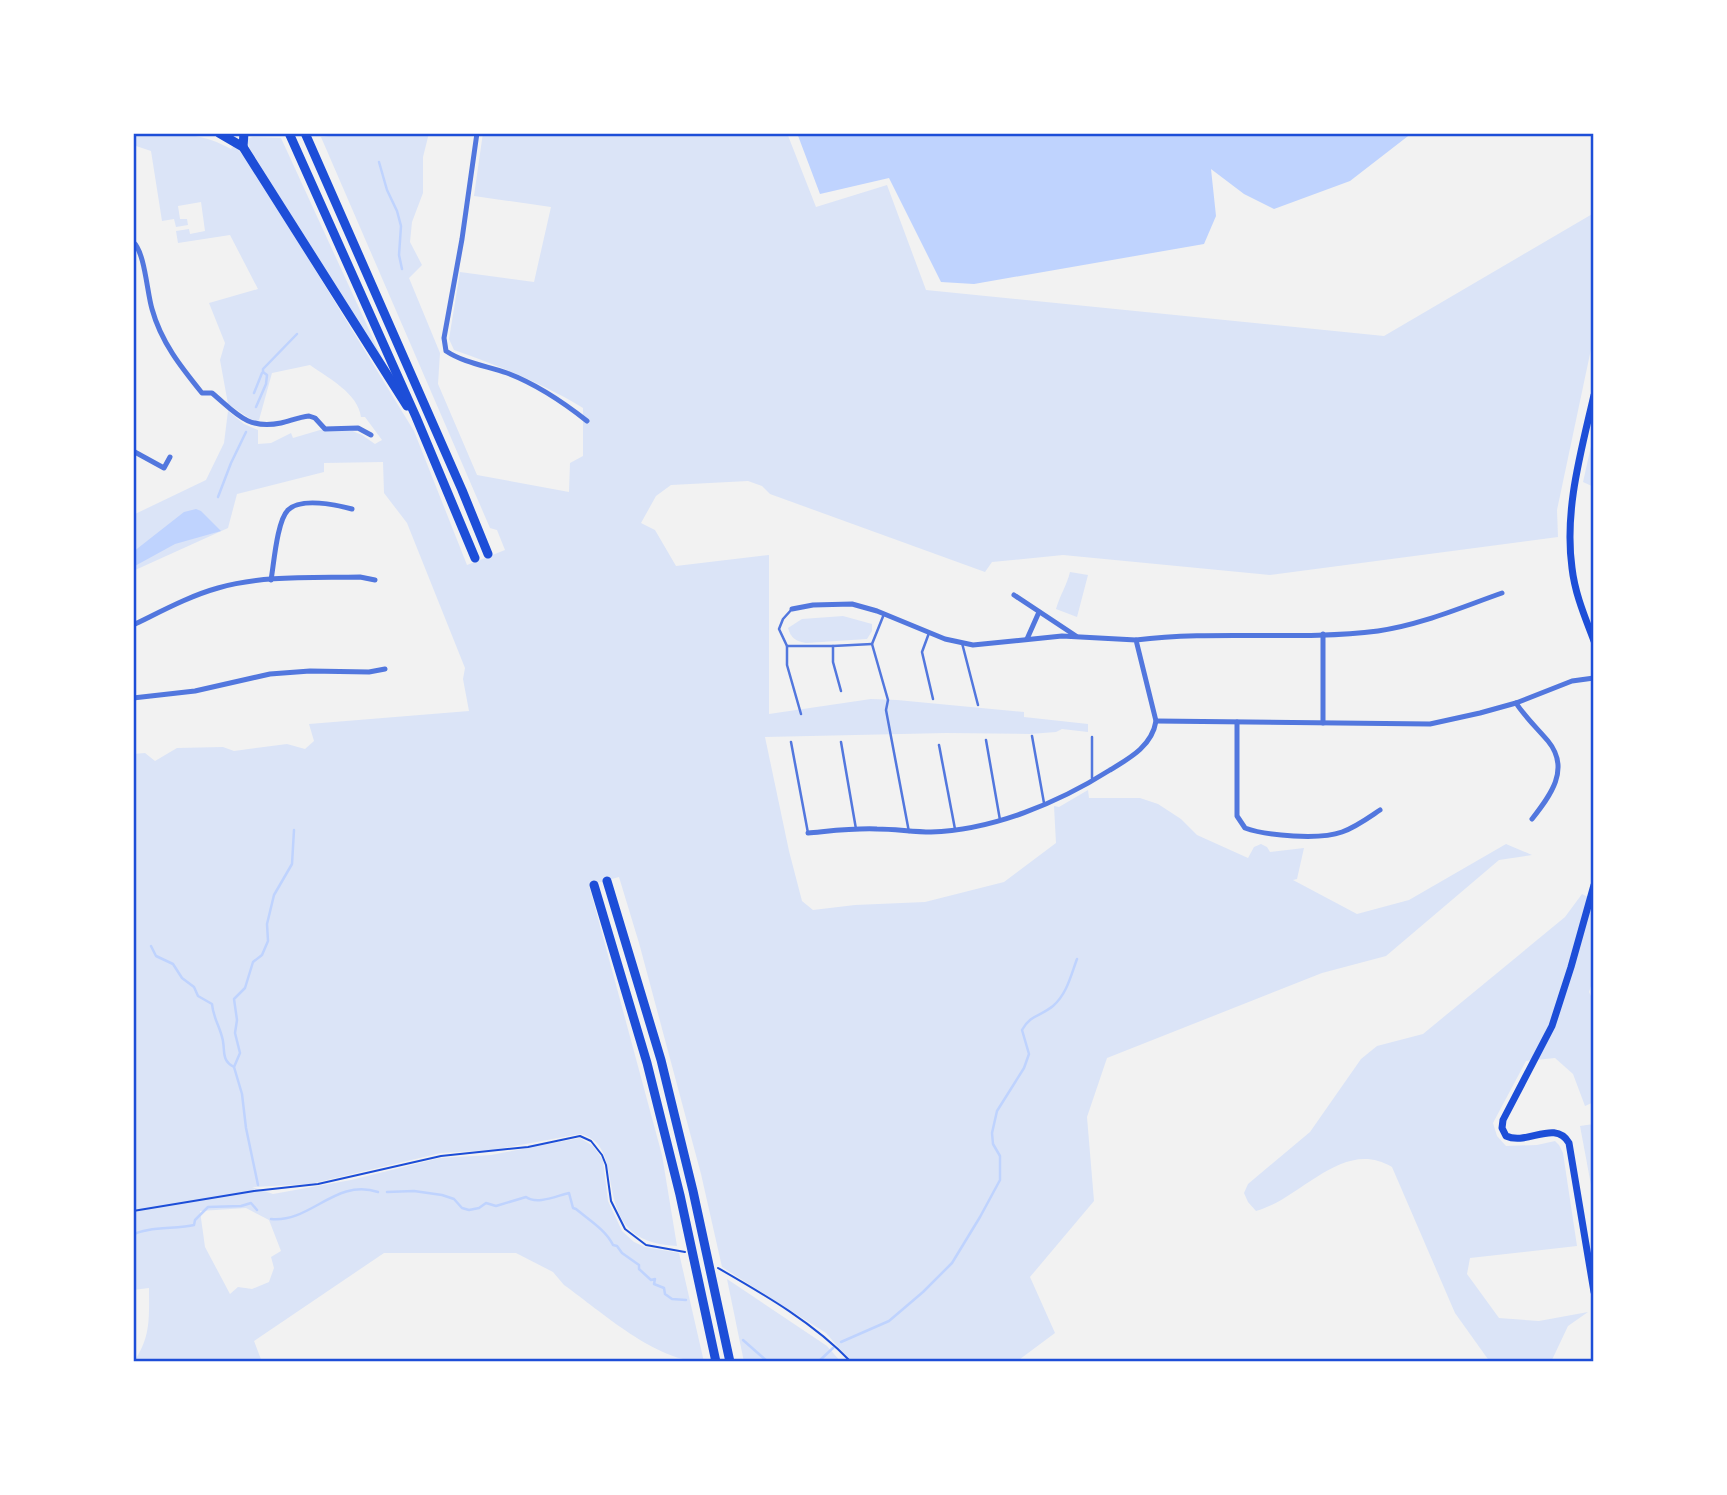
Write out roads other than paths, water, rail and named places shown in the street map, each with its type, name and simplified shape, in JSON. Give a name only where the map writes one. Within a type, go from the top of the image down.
[{"type":"highway","points":[[219,133],[243,147],[386,375],[416,417]]},
{"type":"highway","points":[[243,147],[244,133]]},
{"type":"highway","points":[[289,133],[416,417],[475,558]]},
{"type":"highway","points":[[305,133],[457,477],[488,554]]},
{"type":"highway","points":[[607,881],[661,1060],[730,1362]]},
{"type":"highway","points":[[594,885],[647,1063],[680,1195],[716,1362]]},
{"type":"main road","points":[[1594,396],[1574,483],[1569,524],[1570,558],[1575,584],[1594,641]]},
{"type":"main road","points":[[1594,885],[1572,967],[1552,1026],[1503,1120],[1502,1128],[1506,1136],[1518,1139],[1548,1132],[1559,1133],[1565,1136],[1569,1143],[1594,1292]]},
{"type":"street","points":[[477,133],[444,338],[446,351],[455,357],[509,374],[565,403],[587,421]]},
{"type":"street","points":[[133,242],[140,249],[147,291],[160,331],[176,361],[202,393],[212,393],[238,416],[257,425],[307,416],[315,418],[327,429],[358,428],[370,435]]},
{"type":"street","points":[[133,451],[164,468],[170,457]]},
{"type":"street","points":[[271,580],[282,520],[289,509],[301,505],[330,503],[352,509]]},
{"type":"street","points":[[133,625],[218,588],[271,580],[360,577],[375,580]]},
{"type":"street","points":[[792,609],[813,605],[852,604],[884,613],[929,633],[962,643],[986,645],[1076,636],[1136,640],[1198,635],[1323,634],[1397,628],[1502,593]]},
{"type":"street","points":[[1014,595],[1076,636]]},
{"type":"street","points":[[1027,639],[1039,612]]},
{"type":"street","points":[[1323,634],[1323,723]]},
{"type":"street","points":[[808,834],[856,829],[909,832],[956,829],[1000,820],[1092,781],[1143,747],[1152,734],[1156,721],[1136,640]]},
{"type":"street","points":[[133,698],[195,691],[270,674],[310,671],[369,672],[385,669]]},
{"type":"street","points":[[1156,721],[1430,724],[1459,719],[1516,702],[1572,681],[1594,678]]},
{"type":"street","points":[[1516,702],[1550,744],[1558,769],[1552,793],[1532,819]]},
{"type":"street","points":[[1237,722],[1237,816],[1245,828],[1269,835],[1331,835],[1350,828],[1380,810]]},
{"type":"lane","points":[[792,609],[779,629],[787,646],[787,665],[801,714]]},
{"type":"lane","points":[[884,613],[872,644],[888,700],[909,832]]},
{"type":"lane","points":[[929,633],[922,652],[933,699]]},
{"type":"lane","points":[[962,643],[978,705]]},
{"type":"lane","points":[[787,646],[872,644]]},
{"type":"lane","points":[[833,646],[833,663],[841,691]]},
{"type":"lane","points":[[1032,736],[1044,803]]},
{"type":"lane","points":[[1092,737],[1092,781]]},
{"type":"lane","points":[[986,740],[1000,820]]},
{"type":"lane","points":[[791,742],[808,834]]},
{"type":"lane","points":[[841,743],[856,829]]},
{"type":"lane","points":[[939,745],[956,829]]},
{"type":"water","points":[[797,133],[1412,133],[1350,181],[1274,209],[1244,194],[1211,169],[1216,216],[1204,244],[974,284],[941,282],[889,178],[820,194]]},
{"type":"water","points":[[196,509],[221,531],[175,544],[133,567],[133,552],[184,512]]},
{"type":"waterway","points":[[379,162],[401,226],[399,255],[402,269]]},
{"type":"waterway","points":[[256,407],[266,384],[267,375],[263,369],[297,334]]},
{"type":"waterway","points":[[254,393],[262,373]]},
{"type":"waterway","points":[[218,497],[246,432]]},
{"type":"waterway","points":[[258,1185],[242,1094],[234,1067],[240,1053],[235,1033],[237,1020],[234,999],[245,988],[253,962],[262,955],[268,941],[267,924],[274,895],[292,864],[294,830]]},
{"type":"waterway","points":[[151,946],[156,956],[173,964],[182,978],[194,987],[198,996],[212,1004],[225,1058],[234,1067]]},
{"type":"waterway","points":[[841,1342],[889,1321],[952,1263],[1000,1180],[1000,1156],[993,1144],[992,1133],[997,1111],[1024,1068],[1029,1054],[1022,1030],[1029,1021],[1049,1009],[1062,996],[1077,959]]},
{"type":"waterway","points":[[271,1219],[299,1214],[349,1191],[363,1189],[378,1192]]},
{"type":"waterway","points":[[387,1192],[414,1191],[442,1195],[454,1199],[462,1208],[469,1210],[486,1203],[496,1206],[526,1197],[541,1200],[569,1193],[573,1208],[602,1230],[613,1245],[639,1265],[639,1269],[651,1280],[655,1279],[654,1284],[664,1288],[665,1294],[672,1299],[686,1300]]},
{"type":"waterway","points":[[133,1235],[138,1232],[194,1225],[195,1220],[208,1207],[251,1203],[257,1210]]},
{"type":"waterway","points":[[743,1340],[768,1362]]},
{"type":"waterway","points":[[818,1362],[833,1348]]}]
